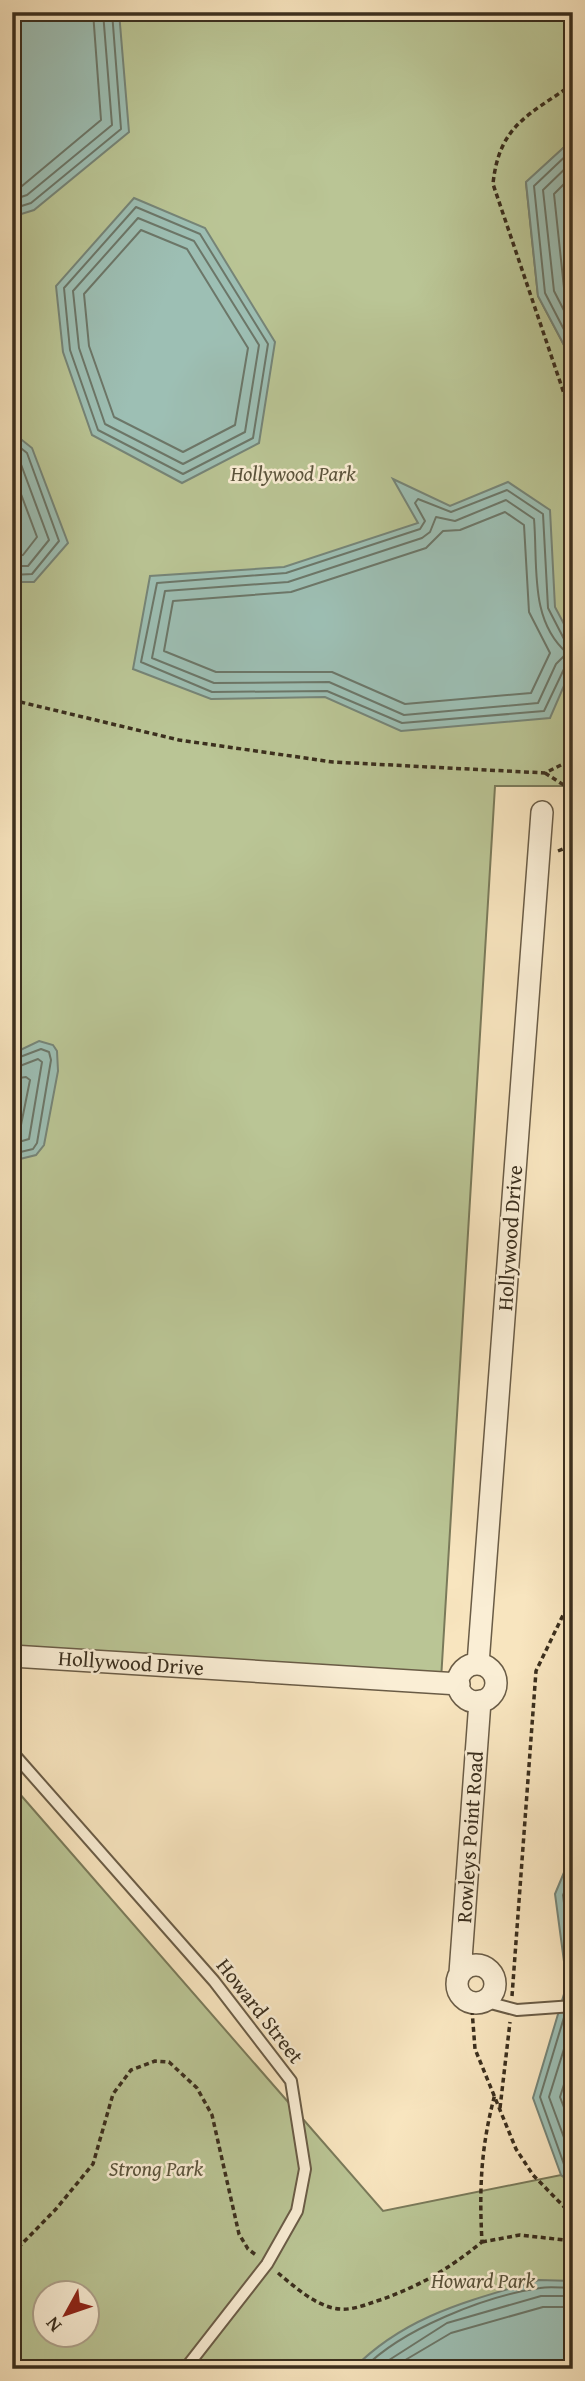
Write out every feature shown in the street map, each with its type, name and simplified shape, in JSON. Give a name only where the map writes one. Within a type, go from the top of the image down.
[{"type":"street","name":"Hollywood Drive","points":[[478,1664],[542,812]]},
{"type":"street","name":"Hollywood Drive","points":[[12,1656],[459,1684]]},
{"type":"street","points":[[478,1664],[494,1673],[496,1685],[491,1696],[480,1701],[468,1699],[459,1684],[462,1672],[478,1664]]},
{"type":"street","name":"Rowleys Point Road","points":[[477,2002],[458,1990],[480,1701]]},
{"type":"street","points":[[460,1973],[477,1965],[492,1974],[493,1992],[477,2002]]},
{"type":"lane","name":"Howard Street","points":[[12,1752],[214,1981],[291,2081],[305,2169],[297,2211],[267,2264],[185,2369]]},
{"type":"lane","points":[[477,2002],[511,2009],[573,2006]]},
{"type":"path","points":[[573,84],[508,134],[495,156],[493,184],[573,420]]},
{"type":"path","points":[[12,700],[179,740],[321,760],[545,773],[573,790]]},
{"type":"path","points":[[545,773],[573,759]]},
{"type":"path","points":[[500,2108],[511,2009],[536,1671],[565,1611],[572,1567],[565,1310],[573,1244]]},
{"type":"path","points":[[477,2002],[475,2049],[516,2149],[533,2175],[573,2216]]},
{"type":"path","points":[[12,2254],[56,2209],[93,2164],[113,2094],[131,2070],[155,2061],[169,2062],[197,2088],[212,2115],[239,2234],[248,2249],[303,2294],[333,2308],[354,2309],[418,2287],[448,2270],[482,2242],[520,2235],[573,2241]]},
{"type":"path","points":[[482,2242],[479,2184],[486,2126],[495,2094]]},
{"type":"green space","name":"Hollywood Park","points":[[12,12],[573,12],[573,139],[526,183],[538,296],[573,362],[573,786],[495,786],[441,1680],[12,1648]]},
{"type":"green space","name":"Strong Park","points":[[12,1785],[383,2211],[561,2175],[573,2184],[573,2369],[12,2369]]},
{"type":"water","points":[[12,12],[119,12],[129,132],[34,210],[12,217]]},
{"type":"water","points":[[573,139],[573,362],[538,296],[526,182]]},
{"type":"water","points":[[134,198],[205,228],[275,342],[259,443],[182,483],[92,435],[63,352],[56,286]]},
{"type":"water","points":[[12,432],[32,448],[68,543],[34,582],[12,582]]},
{"type":"water","points":[[393,479],[450,506],[508,482],[550,510],[555,607],[573,641],[573,665],[550,718],[401,731],[325,697],[211,699],[133,669],[150,576],[284,567],[418,523]]},
{"type":"water","points":[[39,1041],[53,1045],[57,1051],[58,1071],[44,1145],[36,1155],[12,1161],[12,1054]]},
{"type":"water","points":[[573,1851],[573,2184],[561,2175],[533,2098],[567,1984],[555,1894]]},
{"type":"water","points":[[539,2280],[573,2281],[573,2369],[353,2369],[395,2335],[417,2323],[463,2303]]},
{"type":"park label","name":"Howard Park","points":[[483,2281]]}]
